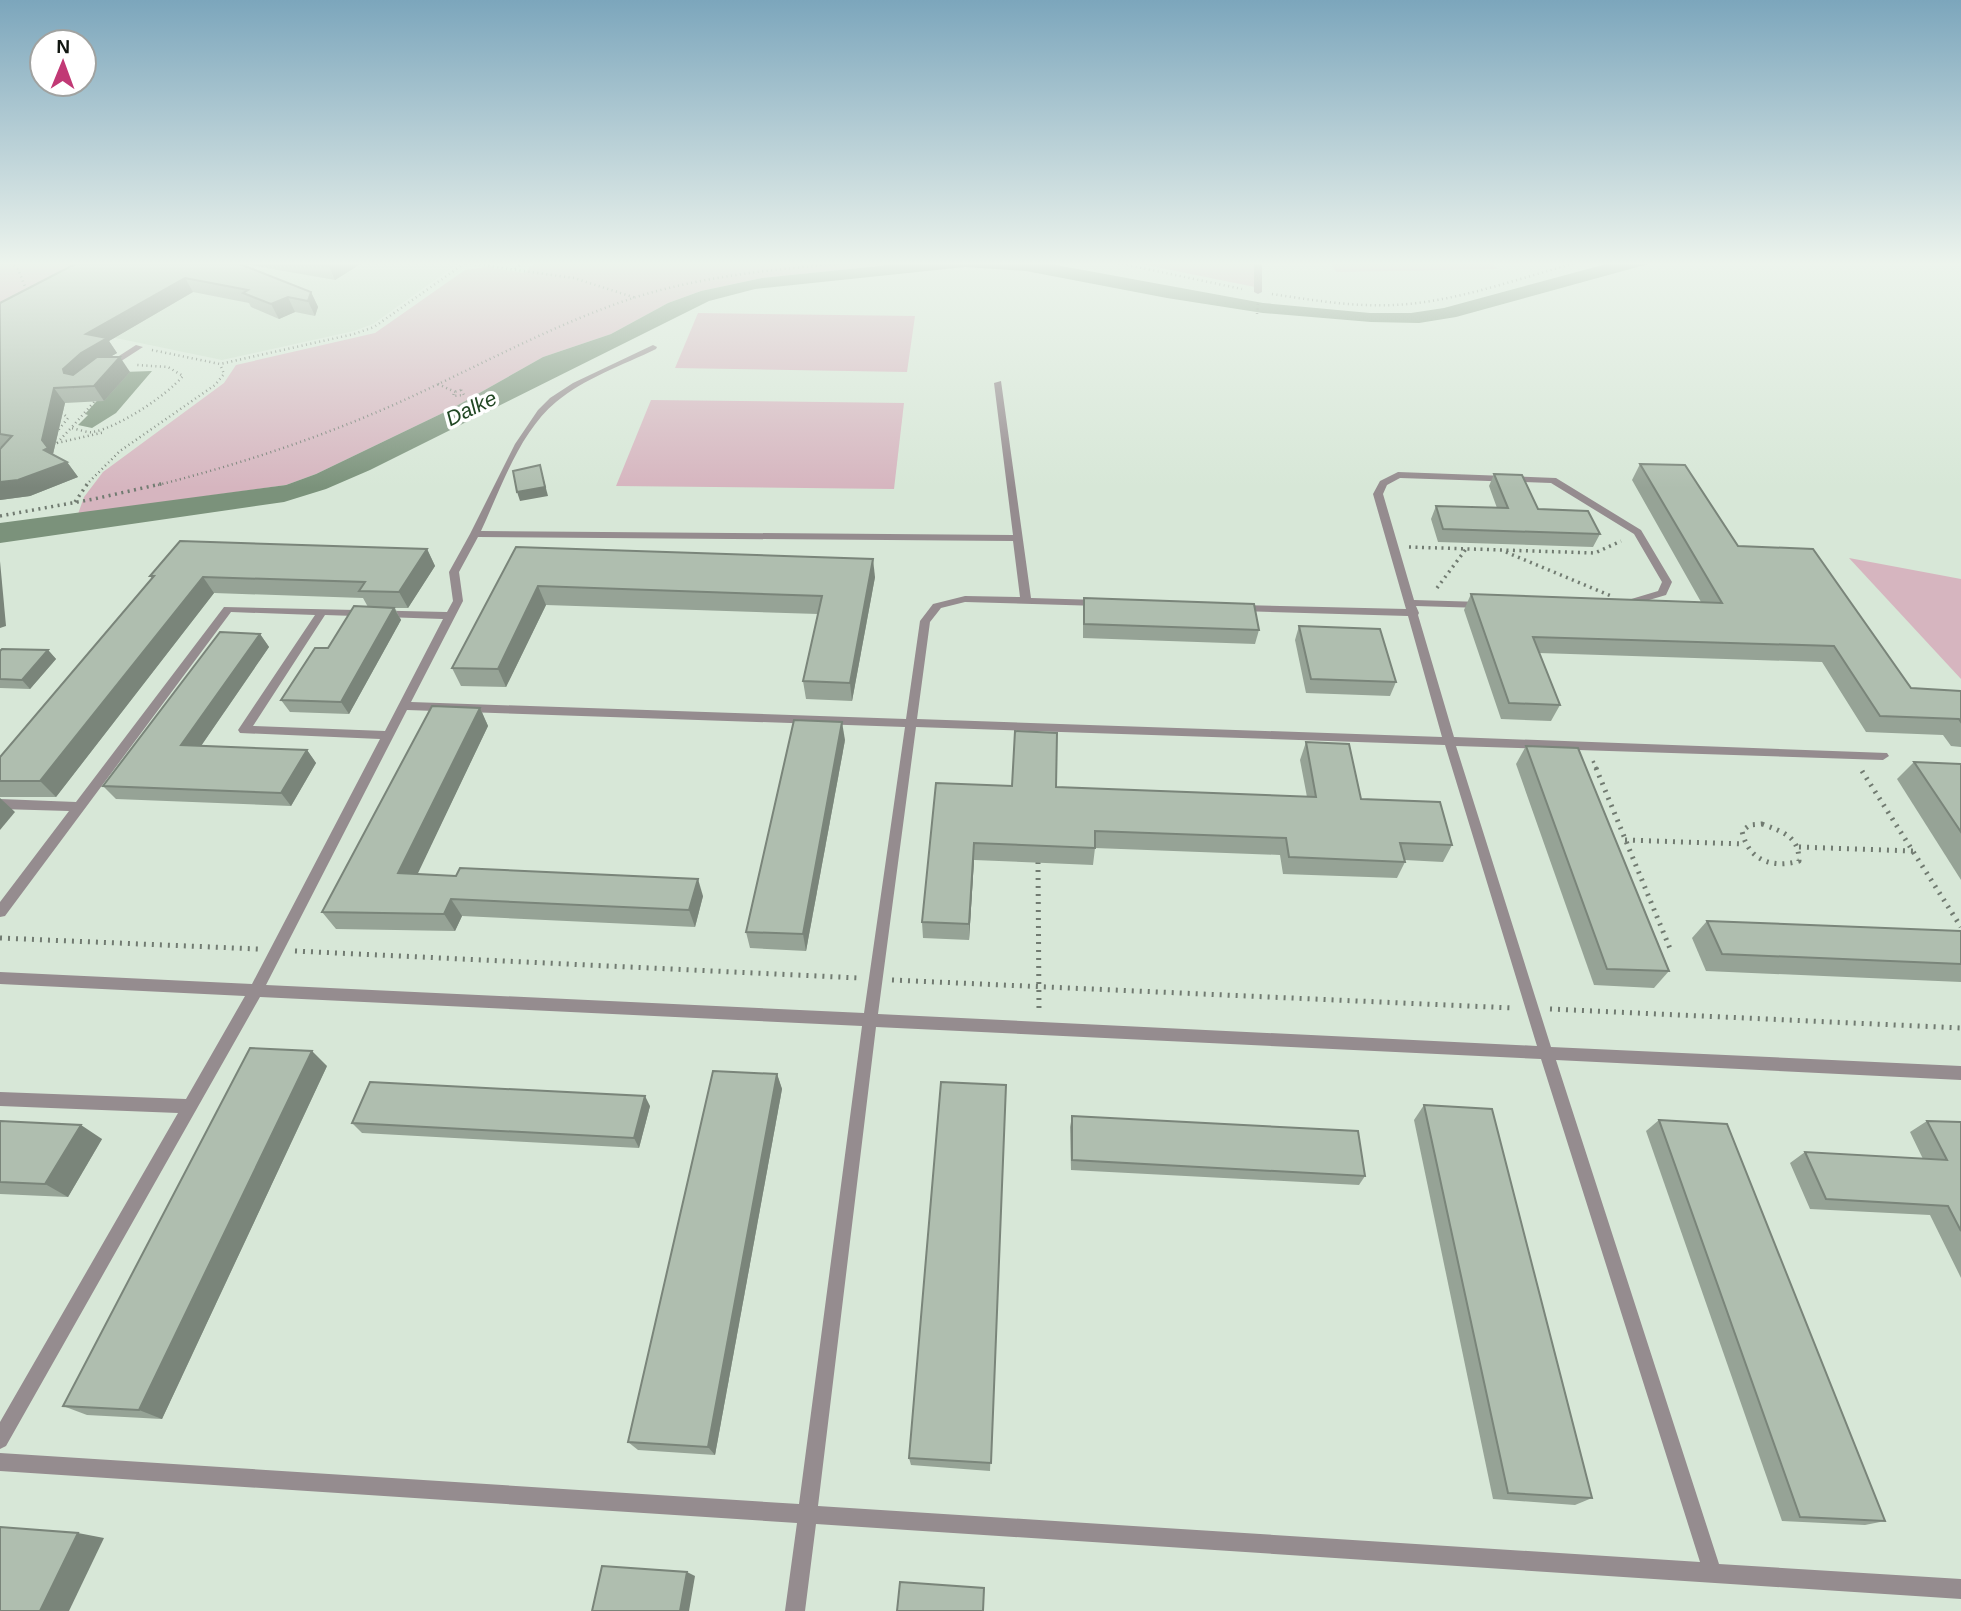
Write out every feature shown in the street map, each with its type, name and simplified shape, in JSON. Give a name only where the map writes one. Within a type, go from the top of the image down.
[{"type":"lane","points":[[96,372],[139,347]]},
{"type":"lane","points":[[0,1440],[256,990],[405,706],[458,601],[454,572],[513,457],[536,419],[552,401],[574,386],[653,347]]},
{"type":"lane","points":[[998,383],[1026,601]]},
{"type":"lane","points":[[1612,608],[1662,593],[1667,582],[1638,533],[1553,480],[1398,475],[1382,483],[1378,494],[1394,547],[1417,606],[1449,741],[1713,1574]]},
{"type":"lane","points":[[475,534],[1018,538]]},
{"type":"lane","points":[[795,1611],[870,1021],[925,621],[937,606],[965,599],[1109,604]]},
{"type":"lane","points":[[1220,607],[1492,605]]},
{"type":"lane","points":[[0,912],[228,609],[450,616]]},
{"type":"lane","points":[[322,612],[244,730],[389,735]]},
{"type":"lane","points":[[405,706],[1883,756]]},
{"type":"lane","points":[[0,804],[79,807]]},
{"type":"lane","points":[[0,978],[1961,1073]]},
{"type":"lane","points":[[0,1099],[190,1106]]},
{"type":"lane","points":[[0,1462],[1961,1589]]},
{"type":"path","points":[[139,347],[220,363],[335,338]]},
{"type":"path","points":[[0,516],[140,490],[284,448],[367,416],[533,338]]},
{"type":"path","points":[[75,503],[83,488],[101,467],[215,385],[224,374],[220,363]]},
{"type":"path","points":[[50,445],[73,443],[149,405],[179,383],[183,376],[178,370],[166,366],[132,366]]},
{"type":"path","points":[[437,383],[454,394]]},
{"type":"path","points":[[46,439],[56,433],[68,418],[55,408],[66,401]]},
{"type":"path","points":[[57,443],[94,402]]},
{"type":"path","points":[[71,428],[104,432]]},
{"type":"path","points":[[1394,547],[1595,553],[1638,533]]},
{"type":"path","points":[[1417,606],[1466,549]]},
{"type":"path","points":[[1503,550],[1628,603]]},
{"type":"path","points":[[1587,746],[1671,951]]},
{"type":"path","points":[[1852,755],[1961,927]]},
{"type":"path","points":[[1762,824],[1790,835],[1800,847],[1799,861],[1786,866],[1766,863],[1743,844],[1742,831],[1750,825],[1762,824]]},
{"type":"path","points":[[1625,840],[1743,844]]},
{"type":"path","points":[[1800,847],[1913,851]]},
{"type":"path","points":[[1038,862],[1040,1029]]},
{"type":"path","points":[[0,938],[1961,1028]]},
{"type":"shaded area","points":[[117,338],[321,338],[222,360]]},
{"type":"shaded area","points":[[352,338],[599,338],[543,357],[451,409],[316,474],[286,485],[78,514],[84,497],[103,472],[224,383],[236,365]]},
{"type":"shaded area","points":[[687,338],[912,338],[907,372],[675,368]]},
{"type":"shaded area","points":[[651,400],[904,403],[894,489],[616,486]]},
{"type":"shaded area","points":[[1849,558],[1961,579],[1961,679]]},
{"type":"water","name":"Dalke","points":[[599,338],[634,338],[370,470],[326,489],[284,502],[0,543],[0,523],[286,485],[316,474],[451,409],[543,357]]},
{"type":"water","points":[[152,371],[116,413],[92,428],[78,425],[123,372]]},
{"type":"building","points":[[0,338],[107,338],[81,353],[63,369],[64,373],[73,375],[97,357],[120,357],[94,386],[54,388],[42,440],[48,448],[44,450],[67,462],[18,480],[0,482],[0,449],[12,436],[0,434]]},
{"type":"building","points":[[1640,464],[1685,465],[1738,546],[1813,549],[1911,688],[1961,691],[1961,722],[1959,719],[1880,716],[1834,646],[1533,637],[1560,705],[1509,703],[1471,594],[1722,603]]},
{"type":"building","points":[[540,465],[545,487],[517,492],[513,471]]},
{"type":"building","points":[[1494,474],[1522,475],[1538,509],[1588,511],[1600,534],[1443,529],[1436,506],[1508,508]]},
{"type":"building","points":[[180,541],[427,549],[399,592],[359,591],[365,582],[203,577],[40,781],[0,781],[0,757],[154,576],[150,576]]},
{"type":"building","points":[[516,547],[873,559],[850,683],[803,681],[822,596],[538,586],[498,669],[452,668]]},
{"type":"building","points":[[1084,598],[1254,604],[1259,630],[1084,624]]},
{"type":"building","points":[[354,606],[394,608],[341,702],[281,700],[315,648],[328,648]]},
{"type":"building","points":[[1299,626],[1380,629],[1396,682],[1311,679]]},
{"type":"building","points":[[220,632],[260,634],[181,745],[307,750],[281,793],[103,786]]},
{"type":"building","points":[[2,649],[48,650],[22,680],[0,679]]},
{"type":"building","points":[[432,706],[480,708],[398,873],[456,876],[460,868],[698,879],[689,910],[451,899],[444,914],[322,912]]},
{"type":"building","points":[[794,720],[842,722],[803,934],[746,932]]},
{"type":"building","points":[[1015,731],[1057,733],[1056,787],[1316,797],[1306,742],[1349,744],[1361,799],[1440,802],[1452,845],[1400,843],[1405,862],[1289,857],[1286,838],[1095,831],[1095,848],[974,843],[969,924],[922,922],[936,783],[1012,786]]},
{"type":"building","points":[[1526,746],[1578,748],[1669,971],[1607,969]]},
{"type":"building","points":[[1914,762],[1961,764],[1961,832]]},
{"type":"building","points":[[1707,921],[1961,931],[1961,964],[1722,954]]},
{"type":"building","points":[[250,1048],[312,1051],[139,1410],[63,1406]]},
{"type":"building","points":[[713,1071],[777,1074],[708,1447],[628,1442]]},
{"type":"building","points":[[370,1082],[645,1096],[634,1138],[352,1123]]},
{"type":"building","points":[[941,1082],[1006,1085],[991,1463],[909,1458]]},
{"type":"building","points":[[1424,1105],[1492,1109],[1592,1498],[1508,1493]]},
{"type":"building","points":[[1072,1116],[1358,1131],[1365,1176],[1072,1160]]},
{"type":"building","points":[[1659,1120],[1727,1124],[1885,1521],[1800,1517]]},
{"type":"building","points":[[0,1121],[81,1125],[45,1184],[0,1182]]},
{"type":"building","points":[[1927,1121],[1961,1122],[1961,1231],[1948,1206],[1826,1199],[1805,1152],[1947,1160]]},
{"type":"building","points":[[0,1527],[78,1533],[40,1611],[0,1611]]},
{"type":"building","points":[[602,1566],[687,1572],[680,1611],[592,1611]]},
{"type":"building","points":[[900,1582],[984,1588],[983,1611],[897,1611]]}]
